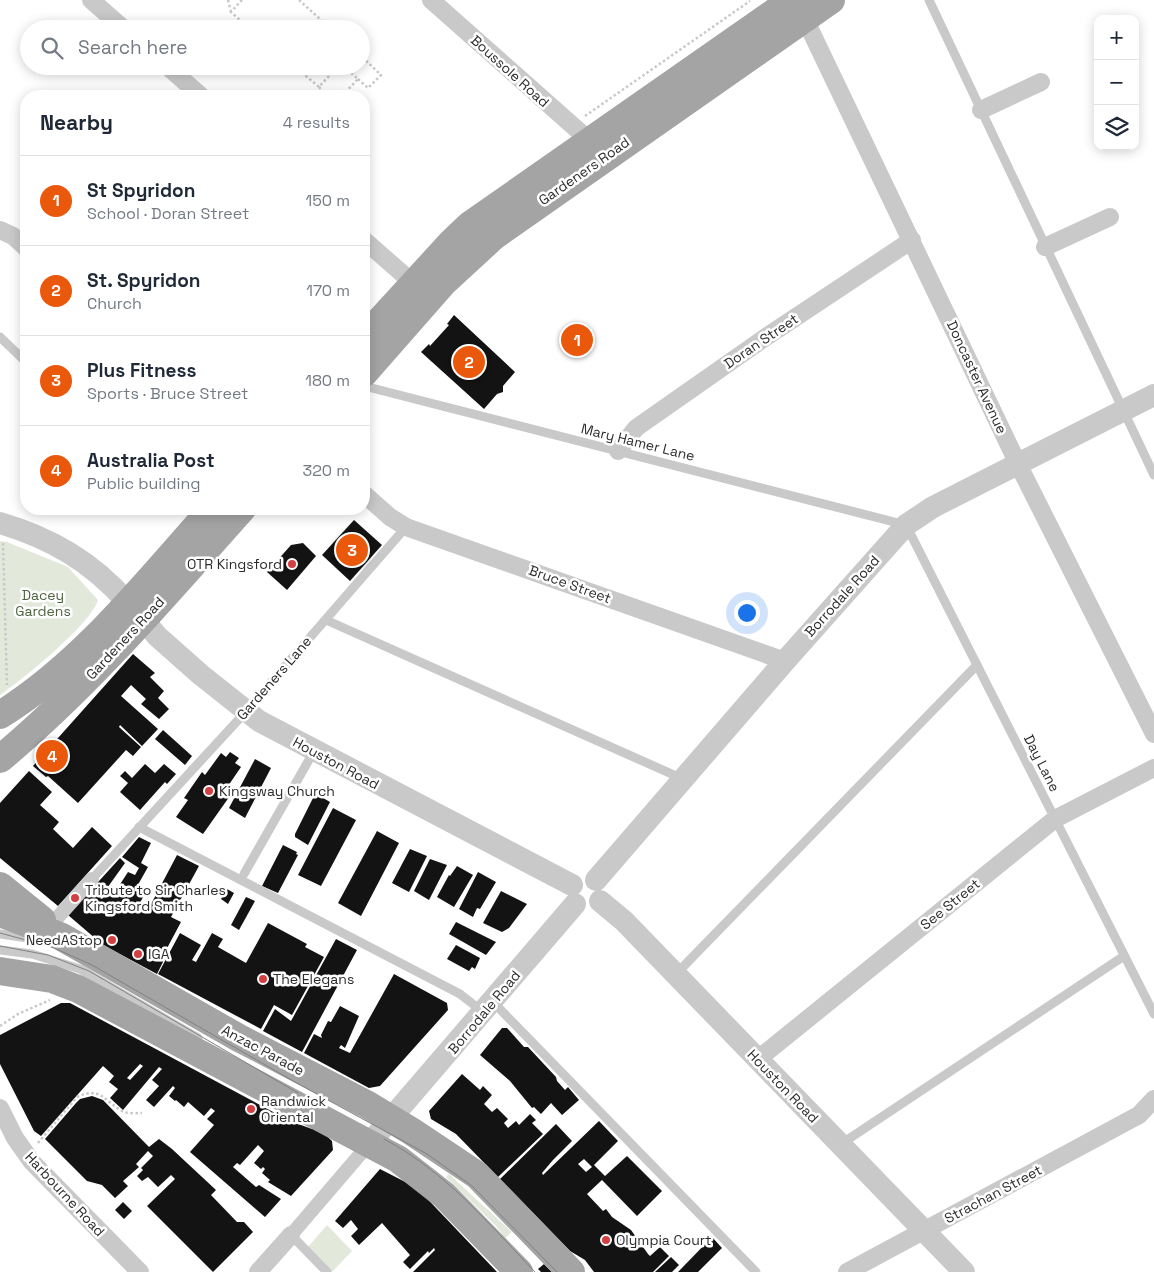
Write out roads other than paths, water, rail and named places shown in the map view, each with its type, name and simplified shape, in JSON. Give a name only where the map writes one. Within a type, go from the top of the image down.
[{"type":"main road","name":"Gardeners Road","points":[[370,331],[413,283],[470,225],[587,128],[798,9],[831,0]]},
{"type":"main road","name":"Gardeners Road","points":[[370,366],[443,283],[494,236],[798,9]]},
{"type":"main road","name":"Gardeners Road","points":[[0,759],[30,733],[135,610],[199,515]]},
{"type":"main road","name":"Gardeners Road","points":[[3,703],[37,690],[135,610],[236,515]]},
{"type":"main road","points":[[0,741],[6,737],[30,733]]},
{"type":"main road","points":[[0,886],[54,938]]},
{"type":"main road","name":"Anzac Parade","points":[[0,913],[54,938],[239,1038],[381,1130],[398,1159],[424,1178],[519,1272]]},
{"type":"main road","name":"Anzac Parade","points":[[0,971],[52,980],[78,989],[381,1130],[467,1167],[571,1272]]},
{"type":"street","points":[[91,0],[114,20]]},
{"type":"street","name":"Boussole Road","points":[[431,0],[587,128]]},
{"type":"street","name":"Doncaster Avenue","points":[[798,9],[912,240],[1018,464],[1154,734]]},
{"type":"street","points":[[176,75],[194,90]]},
{"type":"street","points":[[981,110],[1041,82]]},
{"type":"street","points":[[1045,247],[1110,217]]},
{"type":"street","points":[[0,230],[13,236],[20,242]]},
{"type":"street","name":"Doran Street","points":[[618,451],[636,428],[763,339],[912,240]]},
{"type":"street","points":[[370,245],[413,283]]},
{"type":"street","name":"Borrodale Road","points":[[598,890],[683,779],[906,525],[933,507],[1154,395]]},
{"type":"street","name":"Bruce Street","points":[[370,499],[390,517],[406,527],[785,661]]},
{"type":"street","name":"Houston Road","points":[[2,532],[58,545],[89,565],[135,610],[157,636],[245,712],[574,895]]},
{"type":"street","name":"See Street","points":[[758,1059],[1055,819],[1154,768]]},
{"type":"street","points":[[574,895],[584,877],[598,890]]},
{"type":"street","points":[[54,938],[92,879]]},
{"type":"street","name":"Houston Road","points":[[598,890],[624,921],[964,1272]]},
{"type":"street","name":"Borrodale Road","points":[[381,1130],[488,1007],[574,895]]},
{"type":"street","name":"Strachan Street","points":[[847,1272],[1147,1112],[1154,1099]]},
{"type":"street","name":"Harbourne Road","points":[[0,1108],[15,1138],[27,1155],[140,1272]]},
{"type":"street","points":[[258,1272],[381,1130]]},
{"type":"lane","points":[[929,0],[1122,411],[1154,475]]},
{"type":"lane","points":[[0,337],[20,356]]},
{"type":"lane","name":"Mary Hamer Lane","points":[[370,388],[906,525]]},
{"type":"lane","name":"Day Lane","points":[[906,525],[1154,1014]]},
{"type":"lane","name":"Gardeners Lane","points":[[92,879],[245,712],[406,527]]},
{"type":"lane","points":[[326,620],[683,779]]},
{"type":"lane","points":[[676,974],[977,665]]},
{"type":"lane","points":[[244,874],[314,751]]},
{"type":"lane","points":[[139,827],[488,1007],[756,1272]]},
{"type":"lane","name":"Anzac Parade","points":[[0,934],[54,938],[79,956],[256,1058]]},
{"type":"lane","name":"Anzac Parade","points":[[0,950],[32,954],[80,969],[211,1045]]},
{"type":"lane","points":[[840,1145],[1124,956]]},
{"type":"lane","name":"Anzac Parade","points":[[279,1085],[357,1129],[381,1130]]},
{"type":"lane","points":[[425,1152],[462,1177]]},
{"type":"lane","name":"Anzac Parade","points":[[482,1195],[511,1210]]},
{"type":"lane","points":[[291,1235],[327,1272]]},
{"type":"tram line","points":[[0,933],[52,947],[92,965],[293,1081],[427,1154],[472,1186],[557,1272]]},
{"type":"tram line","points":[[0,946],[48,955],[89,971],[298,1093]]},
{"type":"tram line","points":[[384,1139],[427,1166],[446,1182],[483,1217],[535,1272]]},
{"type":"place","name":"St Spyridon","points":[[577,340]]},
{"type":"place","name":"St. Spyridon","points":[[469,362]]},
{"type":"place","name":"Plus Fitness","points":[[352,550]]},
{"type":"place","name":"OTR Kingsford","points":[[292,564]]},
{"type":"place","name":"Australia Post","points":[[52,756]]},
{"type":"place","name":"Kingsway Church","points":[[209,791]]},
{"type":"place","name":"Tribute to Sir Charles Kingsford Smith","points":[[75,898]]},
{"type":"place","name":"NeedAStop","points":[[112,940]]},
{"type":"place","name":"IGA","points":[[138,954]]},
{"type":"place","name":"The Elegans","points":[[263,979]]},
{"type":"place","name":"Randwick Oriental","points":[[251,1109]]},
{"type":"place","name":"Olympia Court","points":[[606,1240]]},
{"type":"park label","name":"Dacey Gardens","points":[[43,604]]}]
